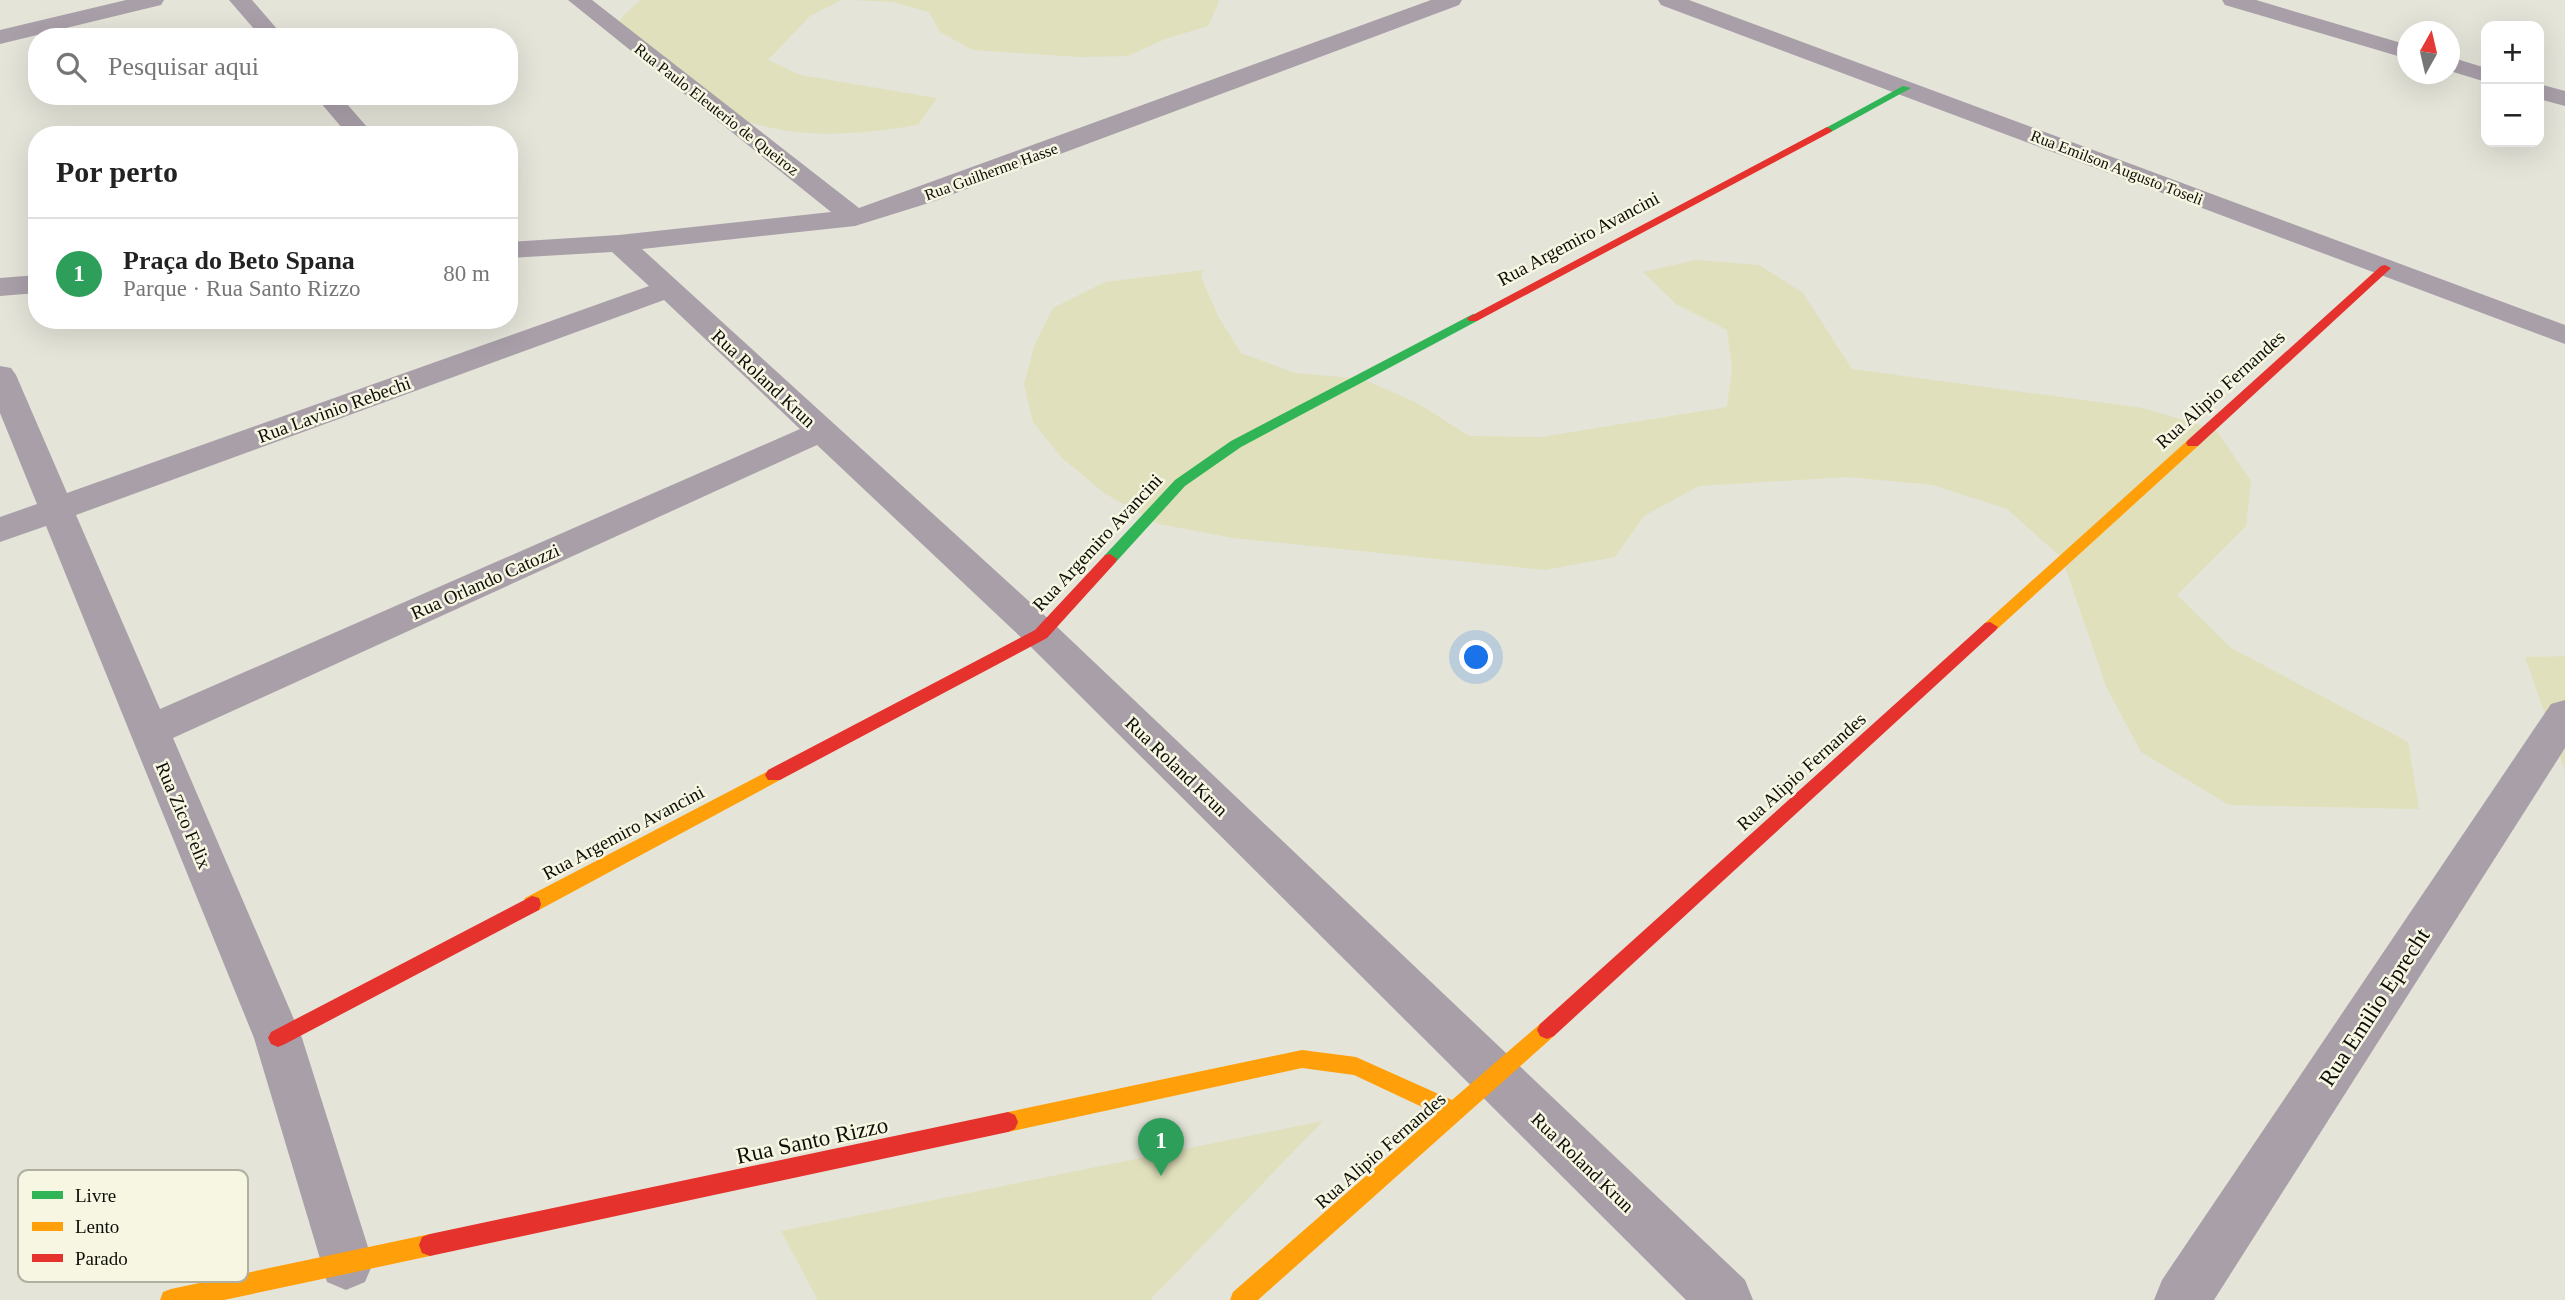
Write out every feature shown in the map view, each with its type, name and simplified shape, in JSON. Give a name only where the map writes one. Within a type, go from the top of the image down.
[{"type":"street","points":[[37,28],[153,0]]},
{"type":"street","points":[[240,0],[265,28]]},
{"type":"street","name":"Rua Paulo Eleuterio de Queiroz","points":[[579,0],[855,218]]},
{"type":"street","name":"Rua Guilherme Hasse","points":[[518,249],[619,243],[855,218],[936,191],[1451,0]]},
{"type":"street","name":"Rua Emilson Augusto Toseli","points":[[1669,0],[2385,268],[2562,330]]},
{"type":"street","points":[[2234,0],[2397,49]]},
{"type":"street","points":[[0,37],[28,30]]},
{"type":"street","points":[[2460,67],[2481,74]]},
{"type":"street","name":"Rua Argemiro Avancini","points":[[278,1038],[1041,634],[1180,484],[1236,444],[1906,88]]},
{"type":"street","points":[[2544,93],[2565,99]]},
{"type":"street","points":[[335,105],[354,126]]},
{"type":"street","name":"Rua Roland Krun","points":[[619,243],[1041,634],[1725,1300]]},
{"type":"street","name":"Rua Alipio Fernandes","points":[[1241,1300],[1496,1077],[2385,268]]},
{"type":"street","points":[[0,287],[28,285]]},
{"type":"street","name":"Rua Lavinio Rebechi","points":[[0,530],[668,289]]},
{"type":"street","name":"Rua Zico Felix","points":[[0,375],[54,510],[278,1038],[346,1263]]},
{"type":"street","name":"Rua Orlando Catozzi","points":[[149,731],[822,431]]},
{"type":"street","name":"Rua Emilio Eprecht","points":[[2182,1300],[2565,715]]},
{"type":"street","name":"Rua Santo Rizzo","points":[[171,1300],[1302,1059],[1356,1066],[1455,1112]]},
{"type":"green space","points":[[641,0],[842,0],[810,16],[768,60],[800,75],[937,98],[918,125],[897,128],[833,134],[790,131],[749,122],[656,71],[611,33],[624,15]]},
{"type":"green space","points":[[853,0],[1219,2],[1208,26],[1165,39],[1128,56],[1080,57],[973,50],[940,32],[929,12],[893,2]]},
{"type":"green space","points":[[1696,260],[1759,265],[1803,293],[1852,369],[2143,408],[2216,430],[2251,481],[2246,526],[2177,595],[2231,648],[2408,742],[2419,809],[2229,805],[2141,752],[2106,686],[2062,558],[2007,509],[1933,485],[1847,477],[1699,486],[1644,516],[1615,557],[1545,570],[1233,538],[1159,524],[1104,493],[1062,458],[1033,422],[1024,384],[1035,344],[1053,308],[1105,282],[1203,270],[1201,277],[1219,318],[1241,353],[1295,373],[1363,379],[1419,404],[1469,436],[1541,437],[1727,407],[1732,368],[1727,330],[1676,304],[1643,272]]},
{"type":"green space","points":[[2565,656],[2565,771],[2525,657]]},
{"type":"green space","points":[[1323,1121],[1150,1300],[818,1300],[781,1231]]},
{"type":"traffic: fast","points":[[1827,130],[1906,88]]},
{"type":"traffic: fast","points":[[1110,559],[1180,483],[1236,444],[1473,318]]},
{"type":"traffic: slow","points":[[1990,627],[2193,443]]},
{"type":"traffic: slow","points":[[532,904],[774,775]]},
{"type":"traffic: slow","points":[[1241,1300],[1547,1030]]},
{"type":"traffic: slow","points":[[1008,1122],[1302,1059],[1356,1066],[1455,1112]]},
{"type":"traffic: slow","points":[[171,1300],[430,1245]]},
{"type":"traffic: jam","points":[[1473,318],[1827,130]]},
{"type":"traffic: jam","points":[[2193,443],[2385,268]]},
{"type":"traffic: jam","points":[[774,775],[1041,634],[1110,559]]},
{"type":"traffic: jam","points":[[1547,1030],[1990,627]]},
{"type":"traffic: jam","points":[[278,1038],[532,904]]},
{"type":"traffic: jam","points":[[430,1245],[1008,1122]]},
{"type":"place","name":"Praça do Beto Spana","points":[[1161,1176]]}]
